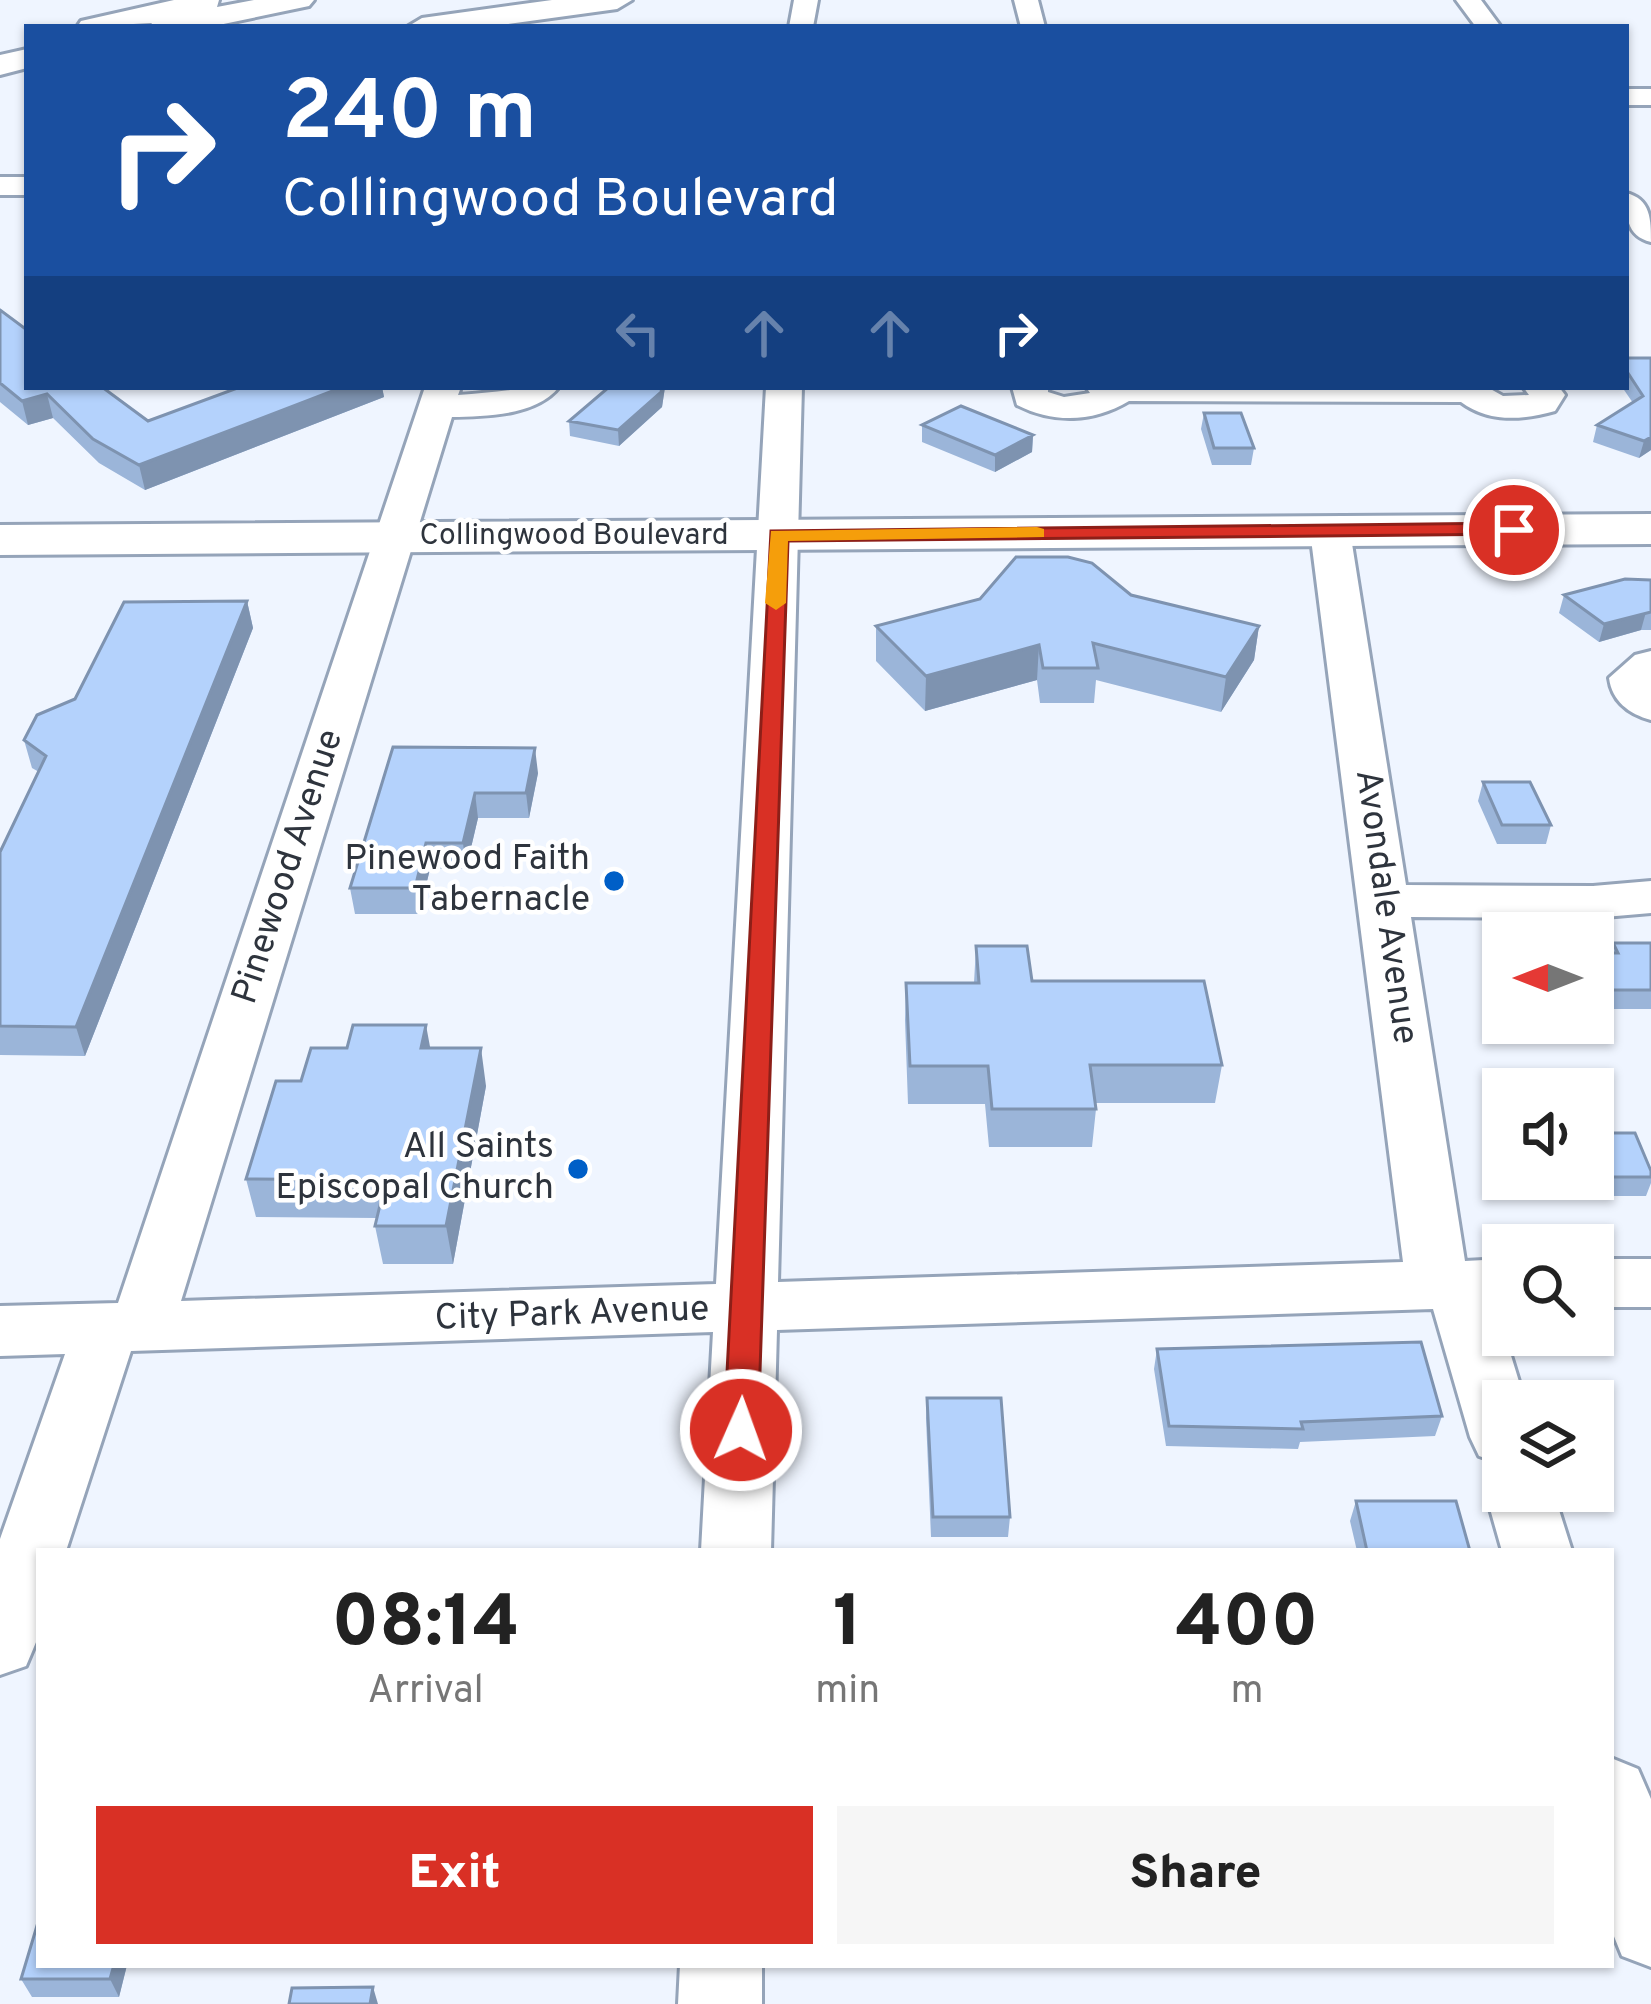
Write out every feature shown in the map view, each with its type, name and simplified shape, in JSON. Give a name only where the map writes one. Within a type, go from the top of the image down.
[{"type":"main road","points":[[79,24],[160,0]]},
{"type":"main road","points":[[79,24],[215,0]]},
{"type":"main road","points":[[179,24],[299,0]]},
{"type":"main road","points":[[444,24],[617,0]]},
{"type":"main road","name":"Collingwood Boulevard","points":[[0,540],[1651,529]]},
{"type":"street","points":[[1468,0],[1487,24]]},
{"type":"street","points":[[1629,206],[1651,233]]},
{"type":"street","name":"Pinewood Avenue","points":[[37,1548],[124,1328],[440,397],[500,404],[534,390]]},
{"type":"street","points":[[736,1548],[784,390]]},
{"type":"street","points":[[1030,390],[1030,397],[1038,403],[1082,408],[1110,390]]},
{"type":"street","points":[[1469,390],[1481,401],[1518,408],[1545,400],[1542,390]]},
{"type":"street","name":"Avondale Avenue","points":[[1330,531],[1386,901],[1489,1380]]},
{"type":"street","points":[[1651,664],[1631,678],[1633,692],[1651,706]]},
{"type":"street","points":[[1386,901],[1593,902],[1651,897]]},
{"type":"street","name":"City Park Avenue","points":[[0,1331],[1465,1283]]},
{"type":"street","points":[[1614,1283],[1651,1283]]},
{"type":"street","points":[[1526,1512],[1537,1548]]},
{"type":"street","name":"Pinewood Avenue","points":[[0,1643],[36,1552]]},
{"type":"street","points":[[1614,1805],[1651,1928]]},
{"type":"street","points":[[720,2004],[721,1968]]},
{"type":"building","points":[[0,310],[24,328],[24,390],[106,390],[148,421],[232,390],[335,390],[139,465],[93,439],[47,394],[22,401],[0,383]]},
{"type":"building","points":[[1629,358],[1651,358],[1651,437],[1644,441],[1597,425],[1643,396],[1629,375]]},
{"type":"building","points":[[605,390],[661,390],[618,430],[569,421]]},
{"type":"building","points":[[961,406],[1033,435],[995,455],[922,425]]},
{"type":"building","points":[[1204,413],[1241,413],[1254,448],[1214,448]]},
{"type":"building","points":[[1016,557],[1068,557],[1092,563],[1131,595],[1259,626],[1226,677],[1093,643],[1098,668],[1043,668],[1039,645],[926,676],[876,626],[980,599]]},
{"type":"building","points":[[1625,579],[1651,580],[1651,612],[1604,624],[1564,595]]},
{"type":"building","points":[[247,601],[76,1027],[0,1026],[0,852],[46,756],[24,740],[37,715],[75,699],[124,602]]},
{"type":"building","points":[[393,747],[535,748],[526,793],[475,793],[463,843],[426,843],[415,888],[350,888]]},
{"type":"building","points":[[1483,782],[1530,782],[1551,825],[1502,825]]},
{"type":"building","points":[[1614,943],[1651,943],[1651,990],[1614,990],[1614,953],[1618,953]]},
{"type":"building","points":[[976,946],[1027,946],[1032,981],[1204,981],[1222,1065],[1090,1065],[1096,1109],[992,1109],[988,1066],[910,1066],[906,983],[979,983]]},
{"type":"building","points":[[353,1025],[426,1025],[421,1048],[481,1048],[446,1226],[375,1226],[386,1180],[246,1179],[276,1081],[301,1081],[311,1048],[347,1048]]},
{"type":"building","points":[[1614,1133],[1635,1133],[1651,1177],[1614,1177]]},
{"type":"building","points":[[1421,1342],[1442,1416],[1301,1422],[1303,1429],[1169,1426],[1157,1349]]},
{"type":"building","points":[[927,1398],[1001,1398],[1010,1517],[933,1517]]},
{"type":"building","points":[[1356,1501],[1456,1501],[1469,1548],[1366,1548]]},
{"type":"building","points":[[36,1929],[36,1968],[113,1968],[110,1979],[21,1979]]},
{"type":"building","points":[[373,1987],[370,2004],[289,2004],[292,1988]]},
{"type":"slow traffic","points":[[776,603],[778,536],[1037,533]]},
{"type":"place","name":"Pinewood Faith Tabernacle","points":[[614,881]]},
{"type":"place","name":"All Saints Episcopal Church","points":[[578,1169]]},
{"type":"route","points":[[741,1430],[778,536],[1514,530]]}]
